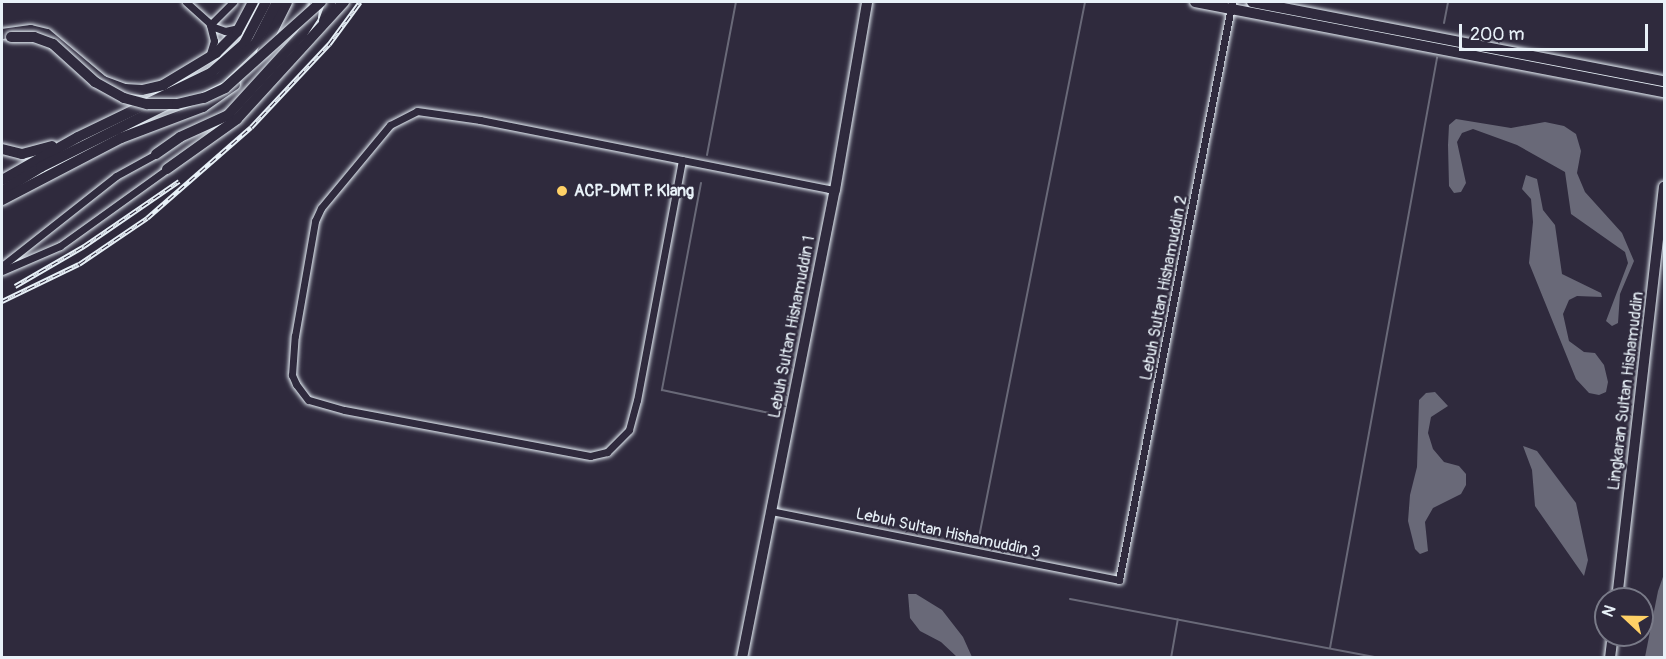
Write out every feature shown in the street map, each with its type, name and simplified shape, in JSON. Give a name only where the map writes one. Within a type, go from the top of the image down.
[{"type":"main road","points":[[124,115],[201,65],[231,40],[253,2]]},
{"type":"main road","points":[[2,180],[78,137],[232,63],[266,2]]},
{"type":"main road","points":[[2,191],[214,82],[262,34],[277,2]]},
{"type":"main road","points":[[118,130],[187,105],[249,65],[273,36],[287,2]]},
{"type":"main road","points":[[307,37],[313,17],[314,2]]},
{"type":"main road","points":[[307,37],[322,2]]},
{"type":"main road","points":[[2,200],[149,127],[211,103],[322,2]]},
{"type":"main road","points":[[167,169],[237,119],[307,37],[331,2]]},
{"type":"main road","points":[[156,154],[180,137],[228,115],[344,2]]},
{"type":"main road","name":"Lebuh Sultan Hishamuddin 1","points":[[742,657],[835,190],[867,2]]},
{"type":"main road","points":[[1195,2],[1231,5],[1547,64],[1665,81]]},
{"type":"main road","points":[[1252,2],[1547,64],[1665,92]]},
{"type":"main road","points":[[5,37],[31,30],[47,34],[98,78],[125,89],[156,88],[201,65]]},
{"type":"main road","points":[[5,37],[28,36],[48,42],[101,87],[131,100],[154,105],[204,98],[253,65]]},
{"type":"main road","points":[[2,149],[29,153],[78,137]]},
{"type":"main road","name":"Lingkaran Sultan Hishamuddin","points":[[1618,587],[1665,187]]},
{"type":"street","points":[[186,2],[210,25],[230,31],[243,22]]},
{"type":"street","points":[[210,25],[233,2]]},
{"type":"street","name":"Lebuh Sultan Hishamuddin 2","points":[[1119,580],[1231,5]]},
{"type":"street","points":[[201,65],[213,46],[210,25]]},
{"type":"street","points":[[682,160],[637,400],[629,430],[607,452],[590,456],[344,410],[308,400],[296,384],[292,375],[295,336],[315,220],[321,208],[390,125],[404,116],[429,110],[835,190]]},
{"type":"street","points":[[2,266],[116,176],[156,154]]},
{"type":"street","points":[[2,271],[60,246],[167,169]]},
{"type":"street","name":"Lebuh Sultan Hishamuddin 3","points":[[771,511],[1119,580]]},
{"type":"water","points":[[1456,119],[1511,128],[1545,122],[1564,126],[1576,134],[1581,151],[1577,173],[1585,192],[1622,233],[1634,261],[1620,294],[1618,323],[1612,326],[1606,321],[1628,263],[1625,252],[1571,214],[1565,172],[1517,145],[1473,129],[1462,133],[1457,142],[1466,183],[1461,192],[1454,193],[1449,186],[1448,145],[1449,125]]},
{"type":"water","points":[[1526,175],[1537,179],[1543,210],[1555,225],[1562,274],[1601,293],[1602,297],[1577,296],[1569,300],[1563,314],[1569,341],[1584,352],[1595,353],[1604,365],[1608,382],[1606,392],[1599,395],[1589,393],[1576,379],[1529,263],[1533,222],[1531,199],[1522,189]]},
{"type":"water","points":[[1435,392],[1448,406],[1431,417],[1428,433],[1433,449],[1444,462],[1459,466],[1466,474],[1466,485],[1461,494],[1433,508],[1425,522],[1428,551],[1420,554],[1415,549],[1408,521],[1410,495],[1417,467],[1419,400],[1426,393]]},
{"type":"water","points":[[1523,446],[1537,451],[1576,503],[1588,560],[1584,576],[1535,506],[1532,470]]},
{"type":"water","points":[[1664,574],[1664,657],[1645,657],[1647,647],[1654,647],[1654,611]]},
{"type":"water","points":[[908,594],[916,594],[942,610],[963,637],[972,657],[957,657],[941,642],[920,631],[910,618]]},
{"type":"waterway","points":[[707,155],[736,2]]},
{"type":"waterway","points":[[979,537],[1085,2]]},
{"type":"waterway","points":[[1444,23],[1448,2]]},
{"type":"waterway","points":[[1330,648],[1437,58]]},
{"type":"waterway","points":[[701,183],[662,390],[769,413]]},
{"type":"waterway","points":[[1070,599],[1378,658]]},
{"type":"waterway","points":[[1171,658],[1178,620]]},
{"type":"railway","points":[[2,301],[79,264],[147,218],[251,127],[329,44],[360,2]]},
{"type":"railway","points":[[15,286],[84,246],[179,181]]},
{"type":"place","name":"ACP-DMT P. Klang","points":[[562,191]]}]
